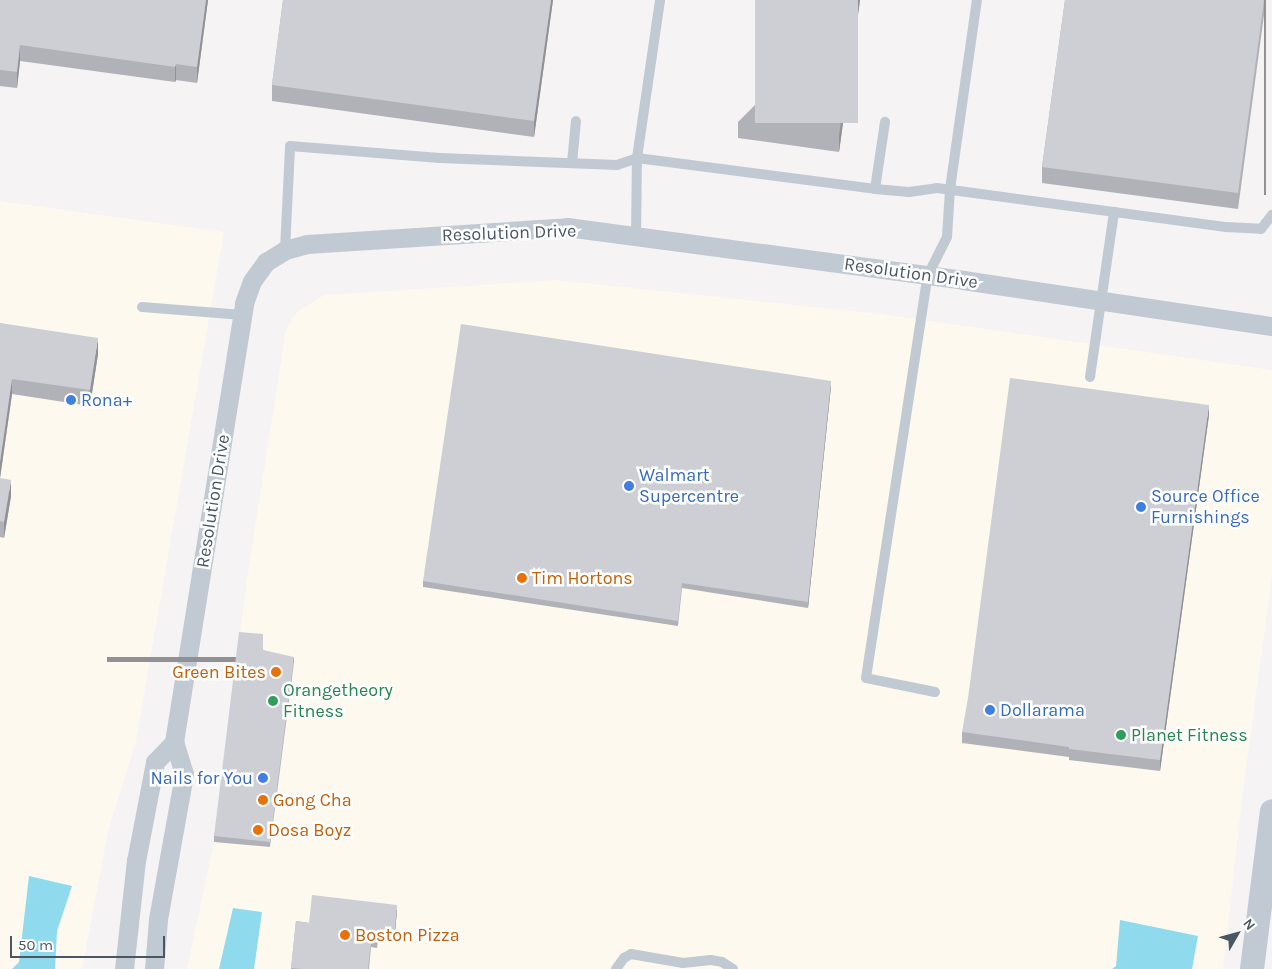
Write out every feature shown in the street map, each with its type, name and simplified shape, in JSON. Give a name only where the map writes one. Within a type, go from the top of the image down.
[{"type":"street","name":"Resolution Drive","points":[[154,969],[158,919],[184,774],[174,742],[243,316],[252,281],[266,262],[285,250],[307,244],[567,227],[928,275],[1272,326]]},
{"type":"street","points":[[124,969],[136,861],[155,762],[174,742]]},
{"type":"street","points":[[1252,969],[1272,811]]},
{"type":"lane","points":[[636,237],[637,158],[660,0]]},
{"type":"lane","points":[[935,692],[866,678],[928,275],[947,237],[950,189],[977,0]]},
{"type":"lane","points":[[572,164],[576,121]]},
{"type":"lane","points":[[875,189],[885,122]]},
{"type":"lane","points":[[285,250],[290,146],[440,158],[572,164],[617,165],[637,158],[875,189],[909,192],[938,188],[950,189],[1226,227],[1261,229],[1272,215]]},
{"type":"lane","points":[[1090,377],[1114,212]]},
{"type":"lane","points":[[142,307],[243,316]]},
{"type":"lane","points":[[616,969],[624,958],[631,954],[683,963],[711,960],[722,962],[733,969]]},
{"type":"shaded area","points":[[0,201],[224,232],[136,741],[108,832],[82,969],[0,969]]},
{"type":"shaded area","points":[[556,280],[881,314],[1272,370],[1272,576],[1242,799],[1223,969],[187,969],[214,842],[247,579],[286,329],[297,312],[324,295]]},
{"type":"water","points":[[29,876],[72,886],[57,931],[55,969],[12,969],[19,962]]},
{"type":"water","points":[[233,908],[262,912],[254,969],[219,969]]},
{"type":"water","points":[[1120,920],[1198,936],[1192,969],[1112,969],[1116,966]]},
{"type":"building","points":[[0,0],[206,0],[197,67],[176,64],[175,67],[20,45],[17,72],[0,70]]},
{"type":"building","points":[[283,0],[551,0],[534,121],[272,85]]},
{"type":"building","points":[[755,0],[858,0],[858,123],[755,123]]},
{"type":"building","points":[[1065,0],[1264,0],[1238,193],[1042,167]]},
{"type":"building","name":"Rona+","points":[[0,323],[98,338],[90,390],[12,379],[0,462]]},
{"type":"building","name":"Walmart Supercentre","points":[[461,324],[831,381],[808,602],[682,583],[678,621],[423,581]]},
{"type":"building","points":[[1010,378],[1209,405],[1160,760],[1069,749],[1069,747],[962,732]]},
{"type":"building","points":[[0,478],[11,480],[4,522],[0,521]]},
{"type":"building","points":[[239,632],[263,634],[263,650],[294,657],[270,842],[214,836]]},
{"type":"building","name":"Boston Pizza","points":[[312,895],[397,905],[394,937],[378,935],[377,943],[371,942],[368,969],[291,968],[296,921],[309,923]]},
{"type":"place","name":"Rona+","points":[[71,400]]},
{"type":"place","name":"Walmart Supercentre","points":[[629,486]]},
{"type":"place","name":"Source Office Furnishings","points":[[1141,507]]},
{"type":"place","name":"Tim Hortons","points":[[522,578]]},
{"type":"place","name":"Green Bites","points":[[276,672]]},
{"type":"place","name":"Orangetheory Fitness","points":[[273,701]]},
{"type":"place","name":"Dollarama","points":[[990,710]]},
{"type":"place","name":"Planet Fitness","points":[[1121,735]]},
{"type":"place","name":"Nails for You","points":[[263,778]]},
{"type":"place","name":"Gong Cha","points":[[263,800]]},
{"type":"place","name":"Dosa Boyz","points":[[258,830]]},
{"type":"place","name":"Boston Pizza","points":[[345,935]]}]
